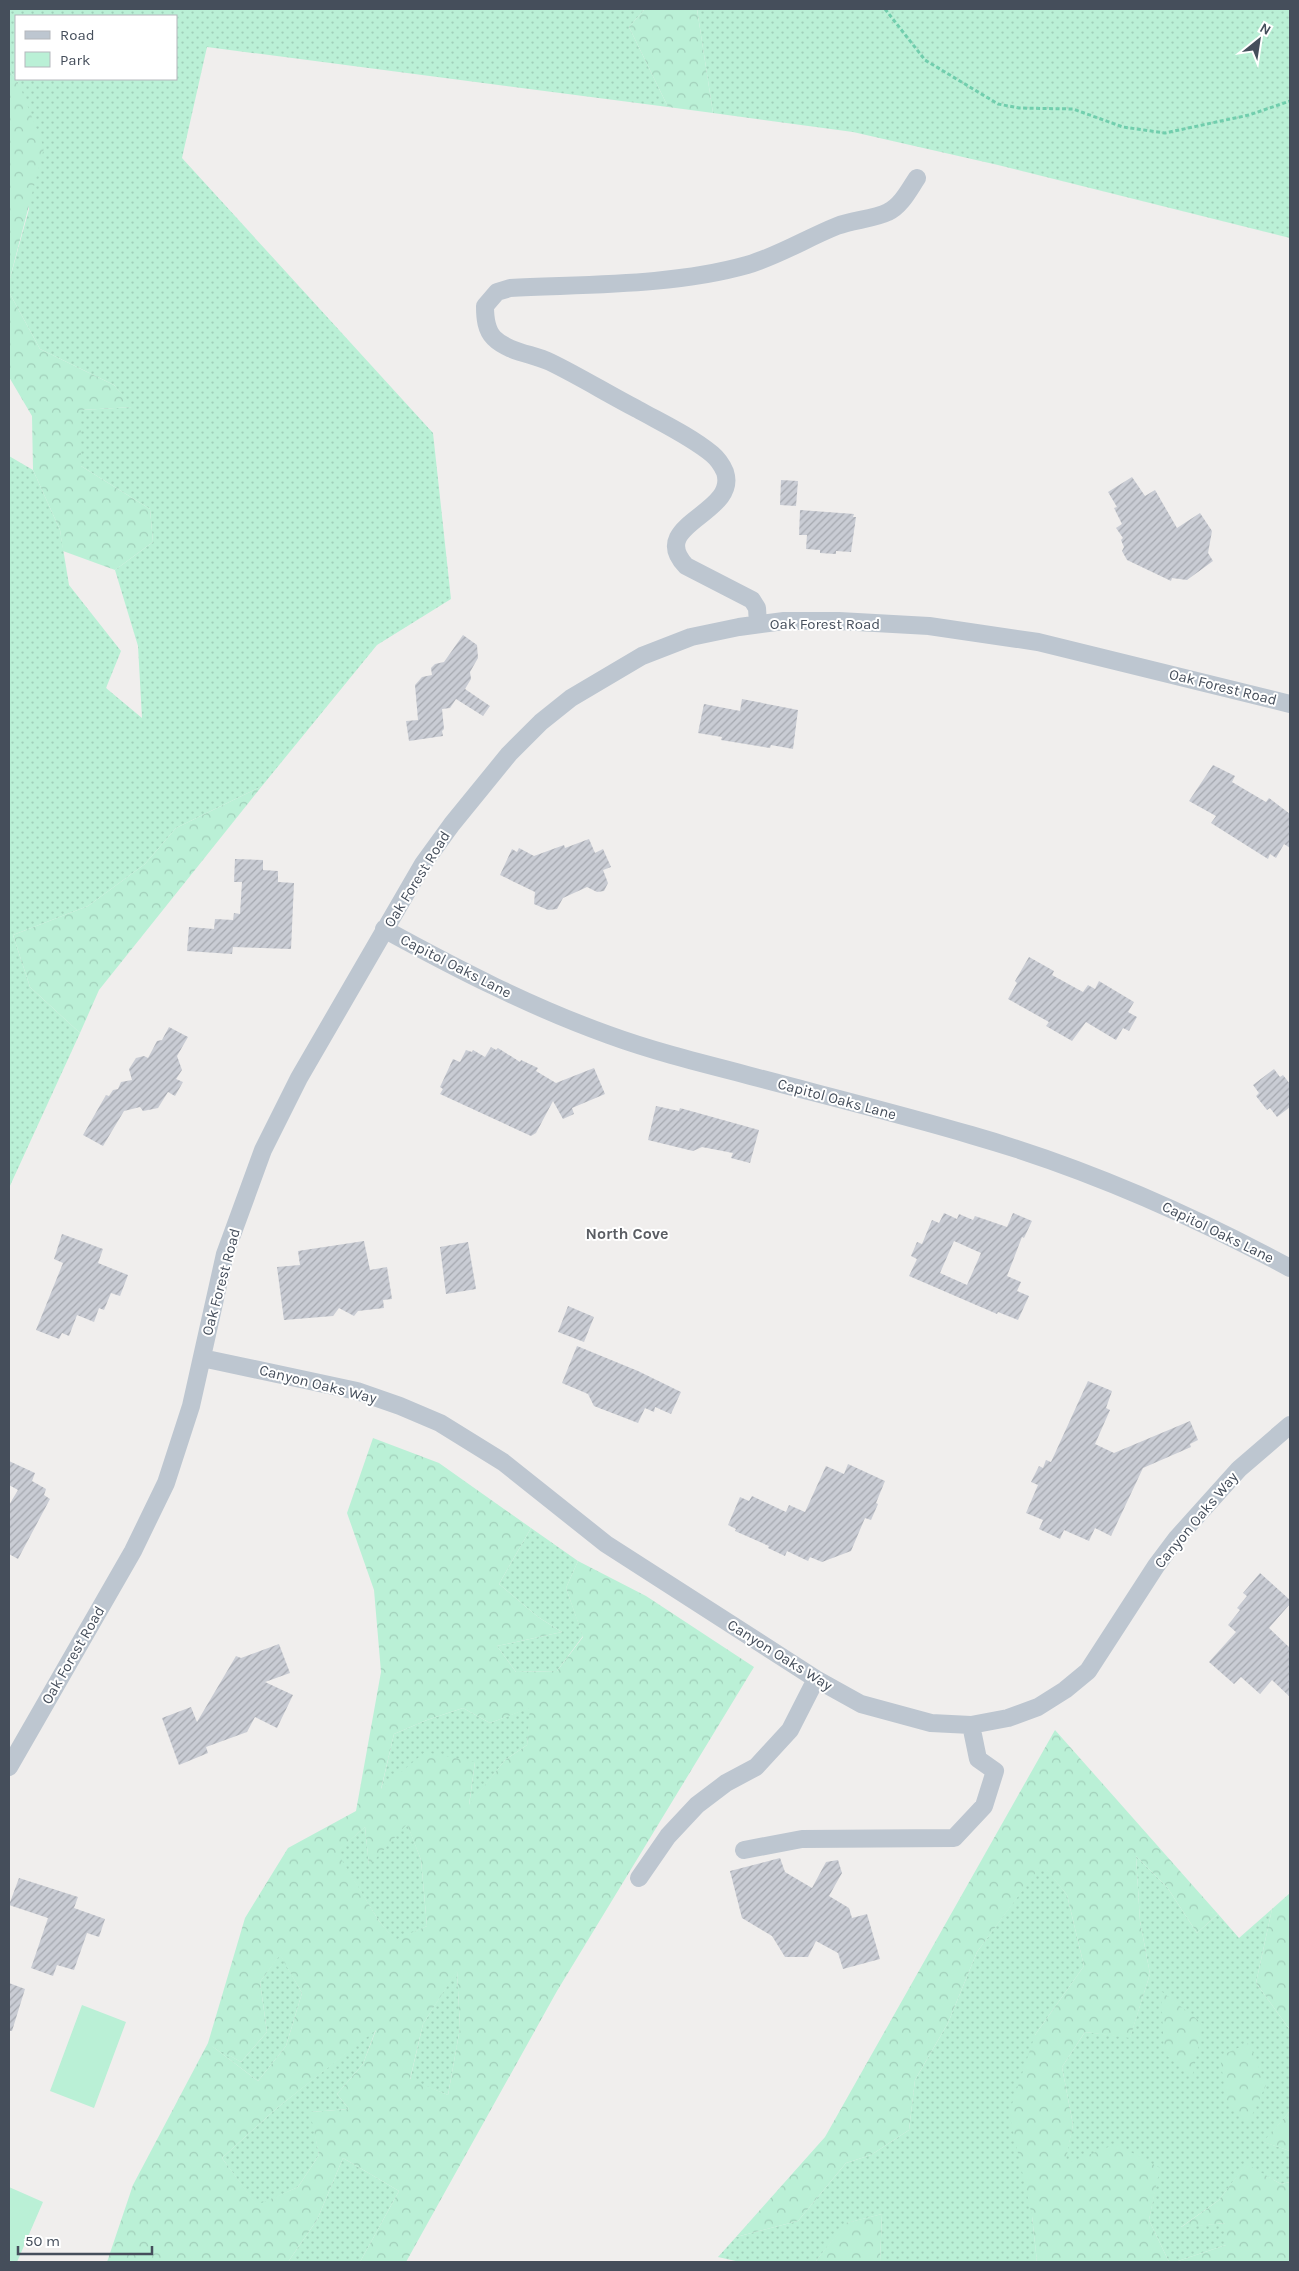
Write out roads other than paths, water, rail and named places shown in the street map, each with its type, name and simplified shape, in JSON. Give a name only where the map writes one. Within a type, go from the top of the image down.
[{"type":"street","points":[[758,624],[757,608],[752,600],[746,595],[686,566],[680,560],[677,550],[677,540],[682,530],[716,504],[723,494],[726,486],[726,477],[723,466],[687,437],[549,361],[501,344],[488,330],[485,306],[496,292],[510,288],[674,279],[709,274],[763,260],[839,225],[888,213],[902,201],[917,178]]},
{"type":"street","name":"Oak Forest Road","points":[[9,1767],[150,1519],[166,1483],[181,1441],[225,1254],[263,1150],[299,1078],[422,864],[509,754],[541,722],[571,698],[642,656],[691,637],[784,621],[840,621],[929,626],[1047,644],[1290,704]]},
{"type":"street","name":"Capitol Oaks Lane","points":[[384,930],[465,974],[542,1009],[611,1036],[970,1135],[1072,1167],[1180,1212],[1290,1268]]},
{"type":"street","name":"Canyon Oaks Way","points":[[202,1358],[357,1390],[440,1423],[503,1462],[612,1548],[816,1678],[861,1704],[888,1713],[931,1723],[971,1725],[1008,1718],[1038,1707],[1065,1690],[1088,1671],[1156,1566],[1177,1538],[1239,1468],[1290,1425]]},
{"type":"street","points":[[639,1878],[668,1836],[697,1805],[726,1783],[756,1767],[790,1730],[816,1678]]},
{"type":"street","points":[[744,1850],[802,1839],[954,1838],[984,1806],[995,1771],[978,1758],[971,1725]]},
{"type":"district","name":"North Cove","points":[[627,1233]]}]
